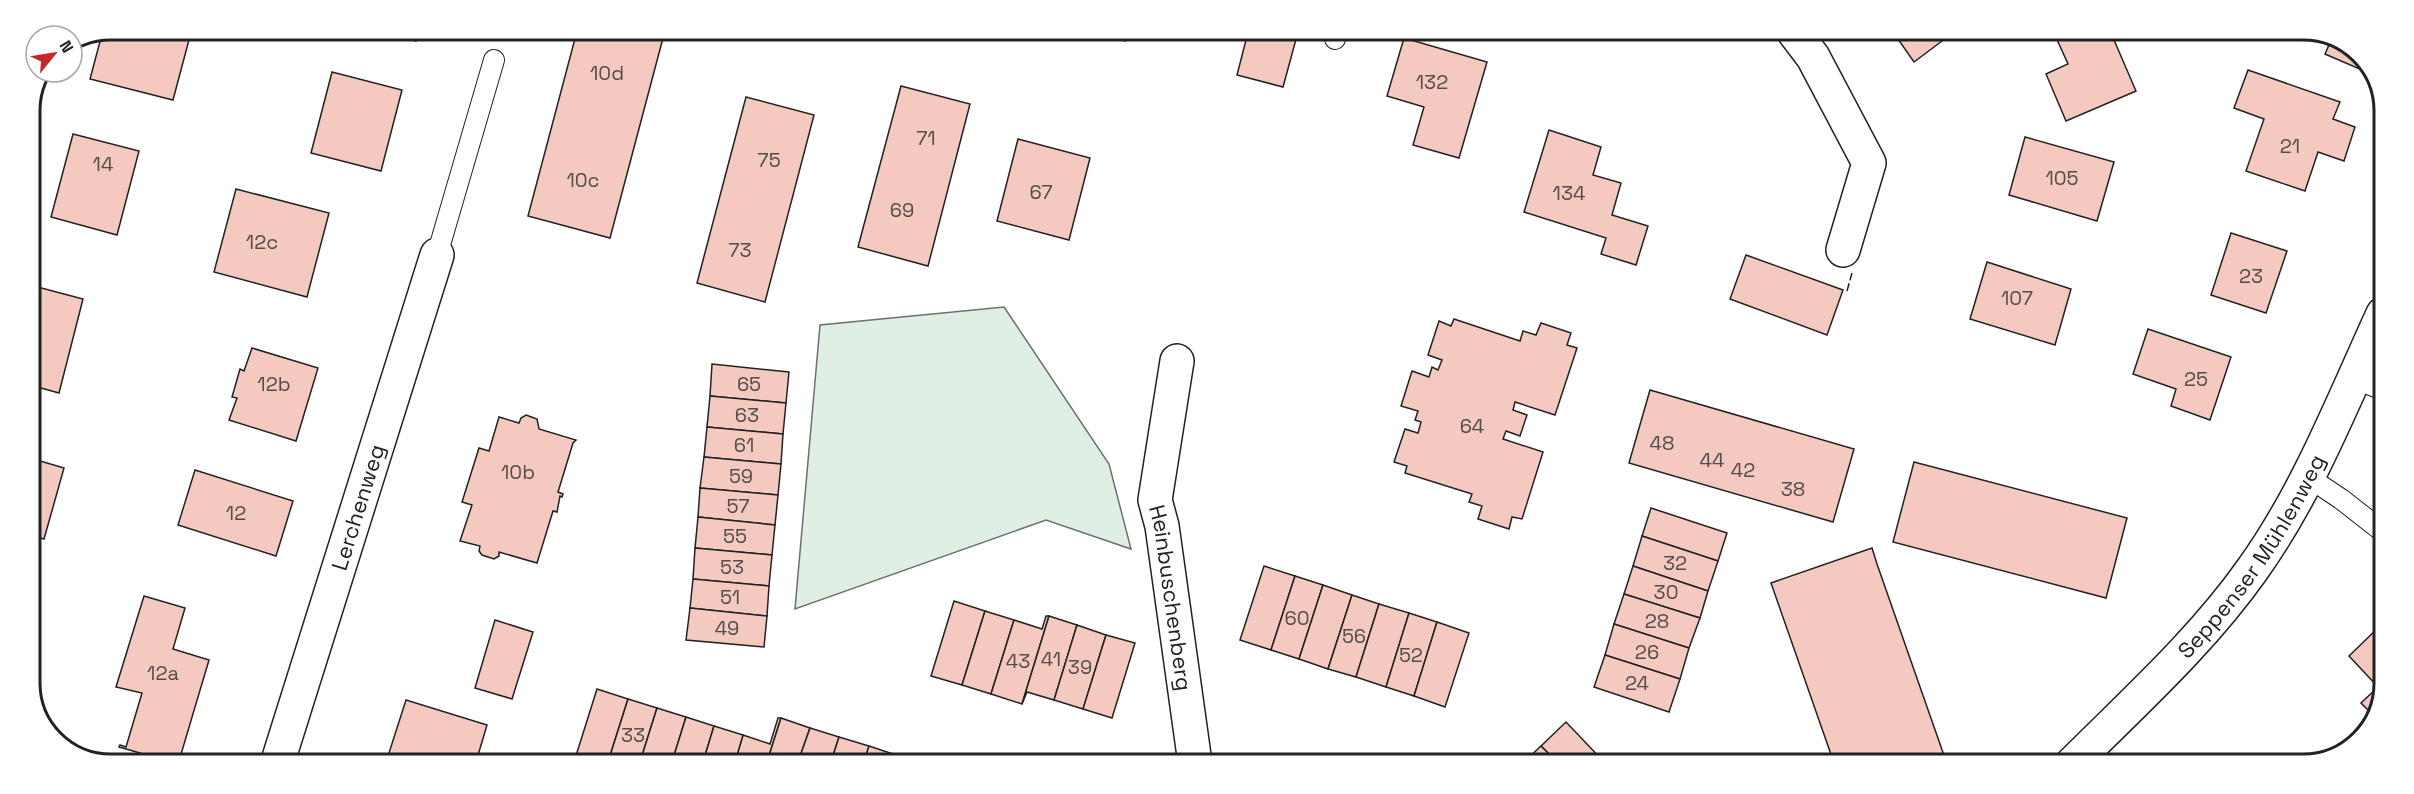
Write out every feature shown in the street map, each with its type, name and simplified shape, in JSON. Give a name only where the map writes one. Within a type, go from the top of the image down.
[{"type":"street","points":[[1800,40],[1813,57],[1869,163],[1843,250]]},
{"type":"street","name":"Lerchenweg","points":[[280,754],[437,255]]},
{"type":"street","name":"Seppenser Mühlenweg","points":[[2082,754],[2205,631],[2253,569],[2308,477],[2368,384],[2373,359]]},
{"type":"street","name":"Heinbuschenberg","points":[[1177,361],[1155,500],[1162,526],[1194,754]]},
{"type":"lane","points":[[437,255],[494,60]]},
{"type":"lane","points":[[2308,477],[2374,525]]},
{"type":"green space","points":[[1004,307],[1109,464],[1131,549],[1046,520],[795,609],[820,325]]},
{"type":"building","points":[[189,40],[173,100],[90,79],[100,42]]},
{"type":"building","points":[[575,40],[662,40],[610,238],[528,216]]},
{"type":"building","points":[[1246,40],[1296,40],[1283,87],[1237,75]]},
{"type":"building","points":[[1403,40],[1411,40],[1487,62],[1459,158],[1413,145],[1424,107],[1387,96]]},
{"type":"building","points":[[1899,40],[1943,40],[1914,62]]},
{"type":"building","points":[[2057,40],[2114,40],[2136,91],[2066,121],[2046,74],[2068,64]]},
{"type":"building","points":[[2329,46],[2349,58],[2360,69],[2325,54]]},
{"type":"building","points":[[2248,70],[2340,102],[2333,119],[2355,127],[2344,161],[2318,152],[2305,191],[2246,171],[2264,119],[2234,108]]},
{"type":"building","points":[[332,72],[402,90],[381,171],[311,153]]},
{"type":"building","points":[[901,86],[970,104],[928,266],[858,247]]},
{"type":"building","points":[[746,97],[814,115],[765,302],[697,283]]},
{"type":"building","points":[[1549,130],[1601,147],[1593,175],[1621,183],[1612,215],[1648,226],[1636,265],[1601,254],[1606,238],[1524,212]]},
{"type":"building","points":[[73,134],[139,151],[117,235],[51,217]]},
{"type":"building","points":[[2025,137],[2114,162],[2097,221],[2009,195]]},
{"type":"building","points":[[1018,139],[1090,158],[1069,240],[997,221]]},
{"type":"building","points":[[236,189],[329,213],[307,297],[214,272]]},
{"type":"building","points":[[2231,233],[2287,251],[2266,313],[2211,295]]},
{"type":"building","points":[[1746,255],[1843,290],[1827,335],[1730,299]]},
{"type":"building","points":[[1987,262],[2071,289],[2055,345],[1970,319]]},
{"type":"building","points":[[40,288],[83,299],[59,393],[40,388]]},
{"type":"building","points":[[1454,319],[1520,341],[1523,331],[1536,335],[1541,323],[1571,333],[1567,345],[1577,348],[1555,415],[1515,402],[1513,410],[1527,415],[1520,436],[1506,431],[1503,439],[1543,452],[1522,519],[1512,517],[1509,529],[1478,519],[1482,506],[1469,502],[1472,494],[1405,473],[1407,466],[1394,462],[1405,429],[1418,433],[1421,422],[1415,420],[1418,411],[1401,406],[1412,371],[1429,377],[1432,367],[1438,370],[1442,360],[1428,355],[1439,321],[1451,326]]},
{"type":"building","points":[[2148,329],[2231,357],[2210,420],[2171,406],[2176,389],[2133,374]]},
{"type":"building","points":[[252,348],[318,368],[296,441],[229,420],[237,398],[232,397],[240,369],[244,371]]},
{"type":"building","points":[[712,364],[789,372],[786,403],[710,396]]},
{"type":"building","points":[[1650,390],[1854,449],[1833,522],[1629,463]]},
{"type":"building","points":[[710,396],[786,403],[783,434],[707,427]]},
{"type":"building","points":[[526,415],[537,419],[539,429],[576,440],[573,443],[558,492],[563,494],[562,497],[560,496],[557,512],[553,511],[537,563],[499,552],[499,556],[494,559],[482,555],[479,551],[480,546],[460,541],[472,505],[462,502],[479,448],[489,451],[499,417],[519,423]]},
{"type":"building","points":[[707,427],[783,434],[781,464],[704,457]]},
{"type":"building","points":[[704,457],[781,464],[778,495],[700,488]]},
{"type":"building","points":[[41,461],[64,468],[44,539],[41,538]]},
{"type":"building","points":[[1914,462],[2127,518],[2106,598],[1893,542]]},
{"type":"building","points":[[195,470],[293,501],[276,556],[178,525]]},
{"type":"building","points":[[700,488],[778,495],[775,525],[698,517]]},
{"type":"building","points":[[1651,508],[1727,533],[1718,561],[1642,536]]},
{"type":"building","points":[[698,517],[775,525],[772,555],[695,548]]},
{"type":"building","points":[[1642,536],[1718,561],[1708,591],[1633,566]]},
{"type":"building","points":[[695,548],[772,555],[769,586],[693,579]]},
{"type":"building","points":[[1872,548],[1944,754],[1831,754],[1771,583]]},
{"type":"building","points":[[1264,566],[1295,576],[1271,650],[1240,640]]},
{"type":"building","points":[[1633,566],[1708,591],[1700,618],[1624,594]]},
{"type":"building","points":[[1295,576],[1323,585],[1299,659],[1271,650]]},
{"type":"building","points":[[693,579],[769,586],[767,616],[690,608]]},
{"type":"building","points":[[1323,585],[1352,595],[1328,669],[1299,659]]},
{"type":"building","points":[[1624,594],[1700,618],[1689,648],[1614,624]]},
{"type":"building","points":[[1352,595],[1379,604],[1356,677],[1328,669]]},
{"type":"building","points":[[144,596],[185,608],[173,649],[209,660],[181,754],[144,754],[119,747],[120,745],[126,747],[142,693],[116,687]]},
{"type":"building","points":[[954,601],[985,611],[962,685],[931,676]]},
{"type":"building","points":[[1379,604],[1409,613],[1386,687],[1356,677]]},
{"type":"building","points":[[690,608],[767,616],[764,647],[686,640]]},
{"type":"building","points":[[985,611],[1014,620],[991,694],[962,685]]},
{"type":"building","points":[[1409,613],[1437,622],[1414,696],[1386,687]]},
{"type":"building","points":[[1046,616],[1049,616],[1022,704],[991,694],[1014,620],[1042,629]]},
{"type":"building","points":[[1049,616],[1077,625],[1054,700],[1027,692],[1022,704]]},
{"type":"building","points":[[495,620],[533,632],[512,699],[475,688]]},
{"type":"building","points":[[1437,622],[1469,633],[1445,707],[1414,696]]},
{"type":"building","points":[[1614,624],[1689,648],[1680,679],[1605,655]]},
{"type":"building","points":[[1077,625],[1106,635],[1083,709],[1054,700]]},
{"type":"building","points":[[2374,632],[2374,683],[2349,656]]},
{"type":"building","points":[[1106,635],[1135,643],[1112,718],[1083,709]]},
{"type":"building","points":[[1605,655],[1680,679],[1669,712],[1594,687]]},
{"type":"building","points":[[597,689],[628,699],[611,754],[577,754]]},
{"type":"building","points":[[2373,692],[2368,710],[2361,703]]},
{"type":"building","points":[[628,699],[657,708],[643,754],[611,754]]},
{"type":"building","points":[[406,700],[487,725],[478,754],[389,754]]},
{"type":"building","points":[[657,708],[686,717],[674,754],[643,754]]},
{"type":"building","points":[[686,717],[714,726],[705,754],[674,754]]},
{"type":"building","points":[[778,718],[781,718],[770,754],[737,754],[743,735],[770,744]]},
{"type":"building","points":[[781,718],[810,728],[801,754],[770,754]]},
{"type":"building","points":[[1566,722],[1596,754],[1549,754],[1541,746]]},
{"type":"building","points":[[714,726],[743,735],[737,754],[705,754]]},
{"type":"building","points":[[810,728],[839,737],[834,754],[801,754]]},
{"type":"building","points":[[839,737],[869,746],[866,754],[834,754]]},
{"type":"building","points":[[869,746],[893,754],[866,754]]},
{"type":"building","points":[[1541,746],[1549,754],[1533,754]]},
{"type":"fence","points":[[1847,291],[1852,273]]}]
